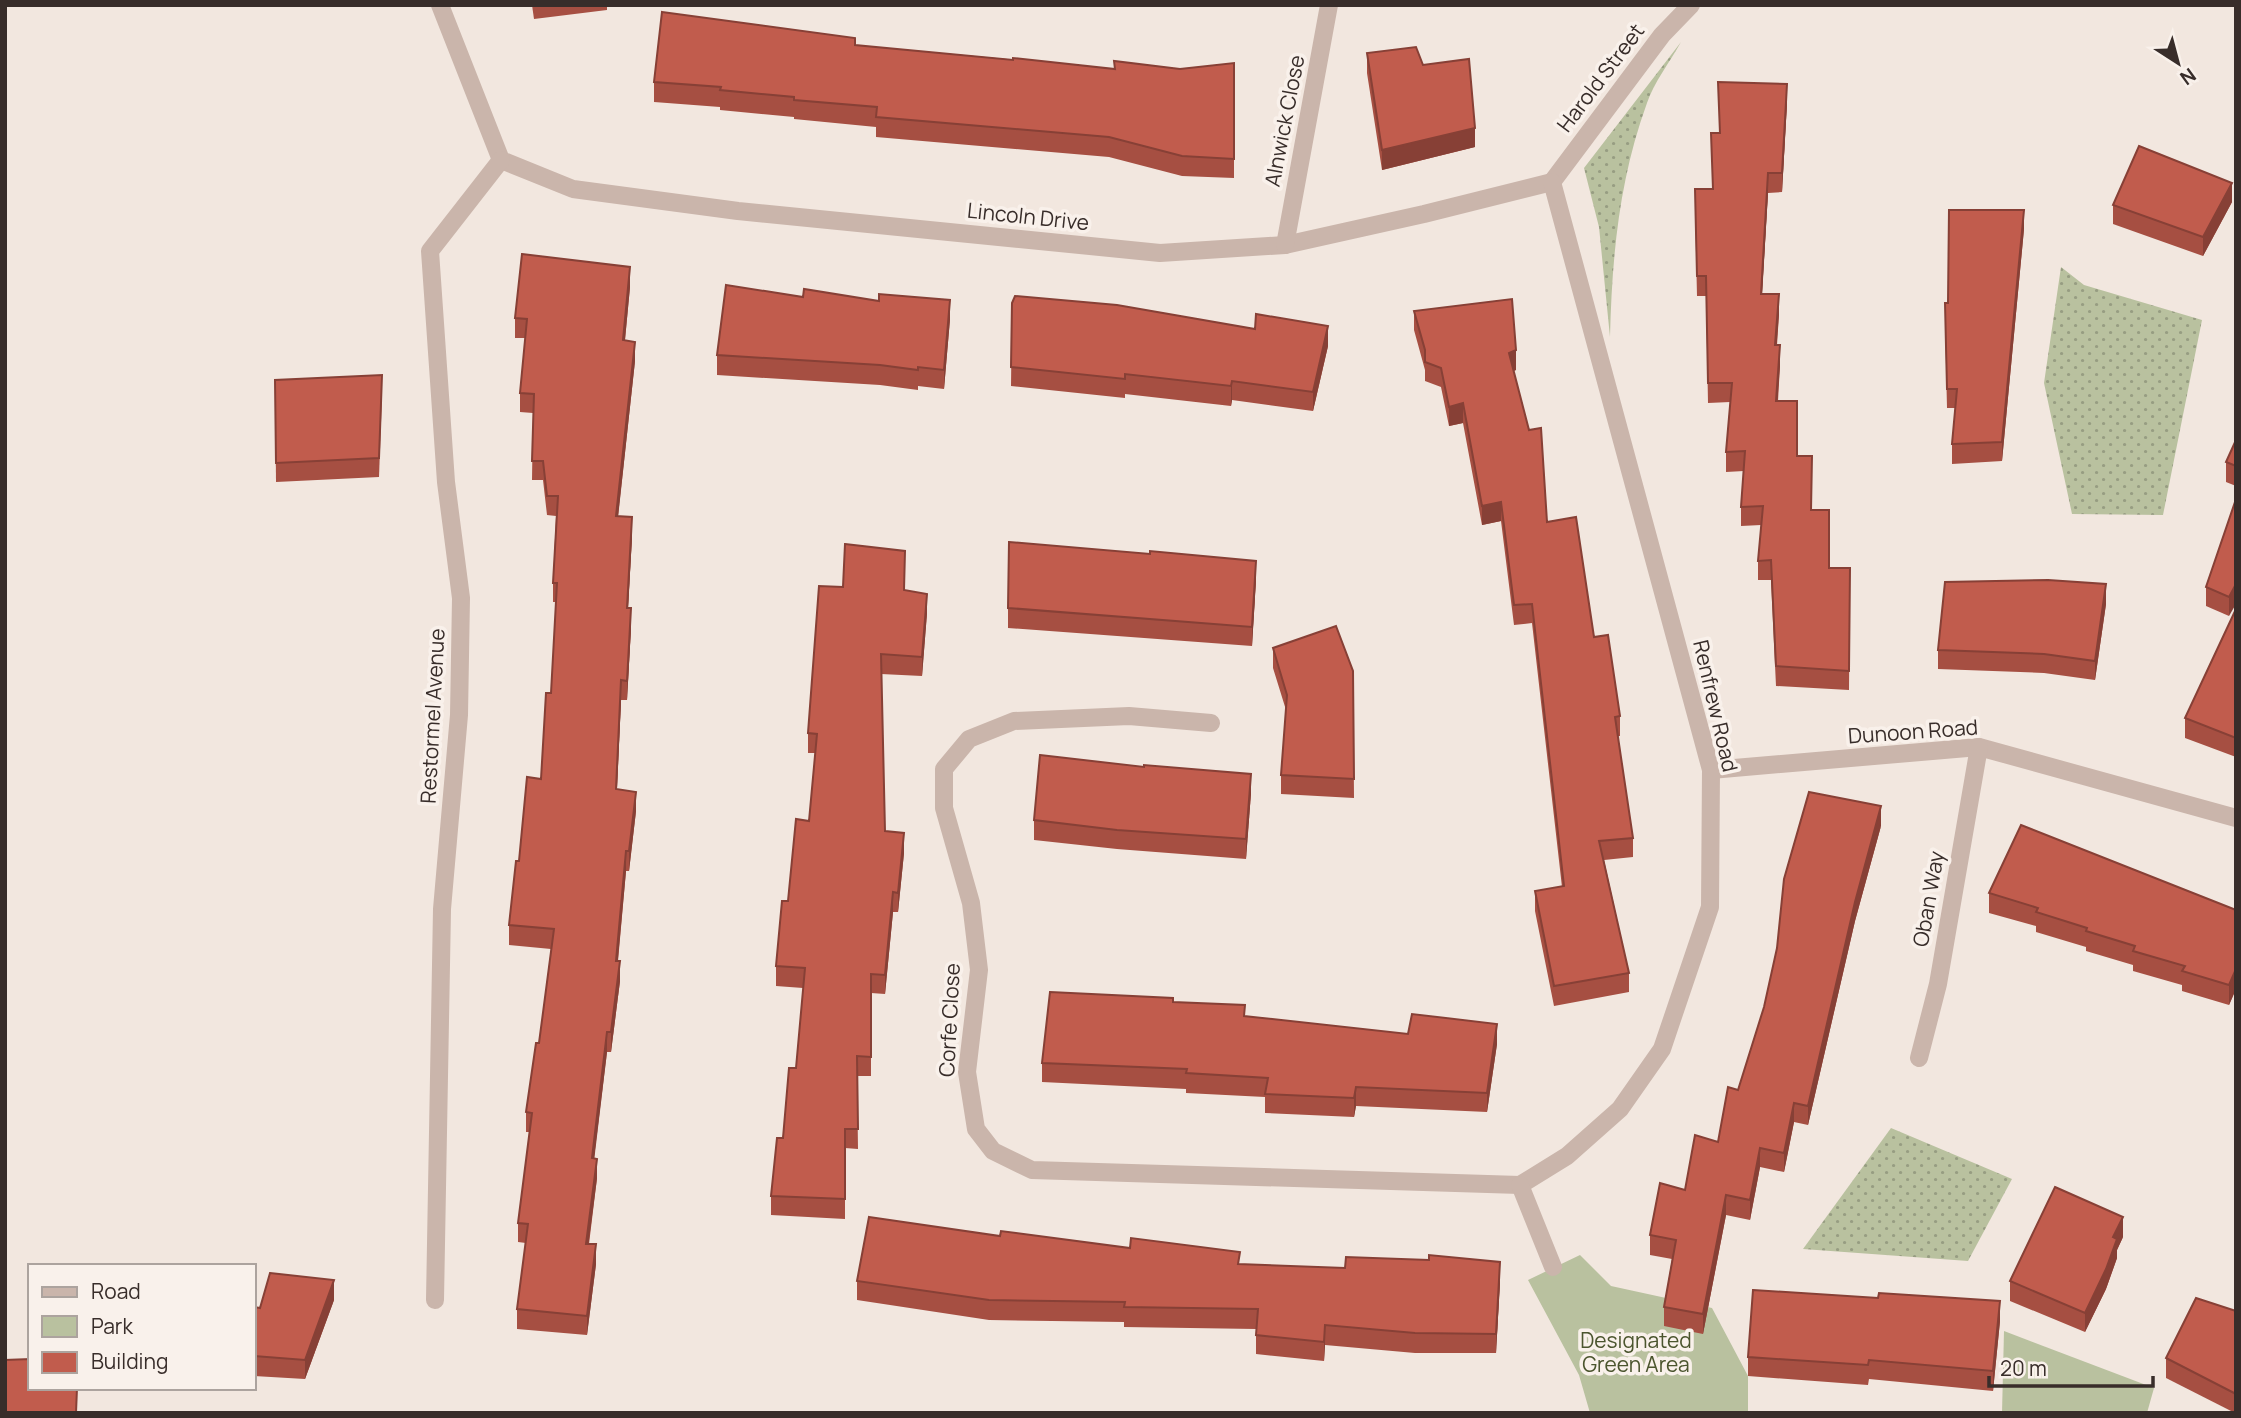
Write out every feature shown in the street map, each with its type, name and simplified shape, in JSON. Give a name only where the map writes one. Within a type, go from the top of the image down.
[{"type":"street","points":[[440,5],[501,160]]},
{"type":"street","name":"Alnwick Close","points":[[1285,245],[1329,5]]},
{"type":"street","name":"Harold Street","points":[[1552,182],[1662,35],[1691,5]]},
{"type":"street","name":"Lincoln Drive","points":[[501,160],[573,189],[738,211],[1160,253],[1285,245],[1552,182]]},
{"type":"street","name":"Restormel Avenue","points":[[435,1300],[442,909],[459,715],[461,598],[446,482],[430,251],[501,160]]},
{"type":"street","name":"Renfrew Road","points":[[1520,1185],[1567,1156],[1620,1109],[1662,1049],[1710,907],[1711,770],[1552,182]]},
{"type":"street","name":"Corfe Close","points":[[1211,723],[1129,716],[1014,721],[969,739],[944,769],[944,808],[971,904],[979,970],[967,1072],[976,1129],[993,1151],[1032,1170],[1520,1185]]},
{"type":"street","name":"Dunoon Road","points":[[1711,770],[1979,747],[2236,818]]},
{"type":"street","name":"Oban Way","points":[[1919,1058],[1938,984],[1979,747]]},
{"type":"street","points":[[1520,1185],[1553,1267]]},
{"type":"green space","points":[[1681,42],[1650,95],[1630,161],[1615,248],[1610,337],[1599,227],[1584,168]]},
{"type":"green space","points":[[2061,267],[2084,285],[2202,320],[2163,515],[2072,514],[2044,383]]},
{"type":"green space","points":[[1891,1128],[2012,1179],[1968,1261],[1803,1249]]},
{"type":"green space","name":"Designated Green Area","points":[[1580,1255],[1611,1286],[1712,1308],[1748,1376],[1748,1413],[1590,1413],[1579,1375],[1528,1280]]},
{"type":"green space","points":[[2004,1331],[2154,1388],[2147,1413],[2002,1413]]},
{"type":"building","points":[[662,12],[855,38],[855,45],[1013,60],[1115,69],[1114,61],[1180,69],[1234,63],[1234,159],[1182,156],[1109,137],[876,117],[877,107],[794,100],[794,97],[720,90],[721,87],[654,82]]},
{"type":"building","points":[[1416,47],[1423,65],[1469,59],[1475,128],[1382,150],[1367,53]]},
{"type":"building","points":[[1718,82],[1787,84],[1782,173],[1768,173],[1761,294],[1779,294],[1775,345],[1780,345],[1776,401],[1797,401],[1797,456],[1812,456],[1811,510],[1829,510],[1829,568],[1850,568],[1849,671],[1776,666],[1771,560],[1758,561],[1763,506],[1741,507],[1745,451],[1726,452],[1732,383],[1708,383],[1706,276],[1697,276],[1695,189],[1713,189],[1711,133],[1720,133]]},
{"type":"building","points":[[2139,146],[2232,183],[2203,237],[2113,205]]},
{"type":"building","points":[[1949,210],[2024,210],[2002,442],[1952,444],[1957,389],[1947,389],[1945,303],[1948,303]]},
{"type":"building","points":[[522,254],[630,267],[623,340],[635,342],[616,516],[632,517],[627,608],[631,608],[627,681],[621,680],[616,789],[636,792],[629,851],[626,851],[616,961],[620,961],[611,1032],[607,1032],[592,1158],[597,1159],[586,1244],[596,1244],[587,1316],[517,1309],[528,1224],[518,1223],[532,1113],[526,1112],[536,1043],[539,1043],[554,929],[509,925],[516,861],[519,861],[527,777],[541,779],[546,693],[551,693],[558,496],[547,496],[543,461],[532,461],[534,394],[520,393],[527,319],[515,318]]},
{"type":"building","points":[[726,285],[803,297],[804,289],[879,301],[879,294],[950,300],[944,370],[717,355]]},
{"type":"building","points":[[1015,296],[1117,305],[1255,329],[1256,314],[1328,326],[1313,392],[1232,381],[1231,386],[1125,374],[1125,379],[1011,367],[1012,303]]},
{"type":"building","points":[[1512,299],[1516,350],[1509,353],[1529,430],[1541,428],[1547,522],[1576,517],[1594,637],[1608,635],[1620,716],[1615,717],[1633,838],[1599,841],[1629,973],[1554,986],[1535,891],[1564,886],[1532,604],[1514,605],[1501,502],[1482,506],[1463,403],[1449,407],[1441,368],[1425,362],[1425,350],[1414,311]]},
{"type":"building","points":[[382,375],[379,458],[276,463],[275,380]]},
{"type":"building","points":[[2236,440],[2236,466],[2226,462]]},
{"type":"building","points":[[2236,499],[2236,584],[2229,597],[2206,587]]},
{"type":"building","points":[[1009,542],[1256,561],[1252,627],[1008,608]]},
{"type":"building","points":[[845,544],[905,551],[904,590],[927,594],[922,657],[881,654],[885,831],[904,833],[898,893],[893,892],[885,975],[871,974],[871,1057],[857,1056],[858,1129],[845,1129],[845,1199],[771,1196],[777,1138],[783,1138],[789,1068],[796,1068],[805,968],[776,966],[782,901],[788,901],[796,819],[809,821],[817,734],[808,733],[819,586],[843,587]]},
{"type":"building","points":[[2048,580],[2106,584],[2095,661],[2044,654],[1938,650],[1945,582]]},
{"type":"building","points":[[2236,609],[2236,738],[2185,718]]},
{"type":"building","points":[[1336,626],[1353,671],[1354,779],[1281,775],[1287,695],[1273,648]]},
{"type":"building","points":[[1040,755],[1144,767],[1251,774],[1246,839],[1117,830],[1034,820]]},
{"type":"building","points":[[1809,792],[1881,806],[1855,902],[1808,1106],[1794,1103],[1784,1153],[1760,1148],[1750,1200],[1726,1195],[1703,1314],[1664,1307],[1676,1240],[1650,1235],[1660,1183],[1685,1190],[1695,1135],[1718,1142],[1728,1087],[1738,1090],[1764,1007],[1777,948],[1784,879]]},
{"type":"building","points":[[2021,825],[2236,910],[2236,969],[2229,985],[2182,971],[2185,966],[2133,951],[2135,946],[2036,912],[2038,908],[1989,893]]},
{"type":"building","points":[[1050,992],[1173,998],[1173,1002],[1245,1005],[1244,1016],[1408,1034],[1412,1014],[1497,1024],[1487,1093],[1356,1087],[1354,1098],[1265,1094],[1268,1078],[1186,1073],[1187,1069],[1042,1063]]},
{"type":"building","points":[[2055,1187],[2123,1217],[2113,1237],[2117,1239],[2106,1269],[2085,1313],[2010,1281]]},
{"type":"building","points":[[869,1217],[1000,1236],[1001,1231],[1130,1248],[1131,1238],[1240,1252],[1238,1264],[1345,1268],[1346,1257],[1429,1260],[1429,1255],[1500,1262],[1496,1334],[1415,1333],[1325,1325],[1324,1342],[1256,1335],[1258,1309],[1124,1307],[1125,1302],[989,1300],[857,1281]]},
{"type":"building","points":[[270,1273],[334,1280],[305,1360],[256,1356],[256,1307],[260,1308]]},
{"type":"building","points":[[1753,1290],[1878,1298],[1879,1293],[2000,1301],[1993,1371],[1869,1360],[1868,1365],[1748,1357]]},
{"type":"building","points":[[2196,1298],[2236,1311],[2236,1394],[2166,1358]]},
{"type":"building","points":[[28,1359],[28,1390],[77,1390],[76,1413],[5,1413],[5,1360]]}]
